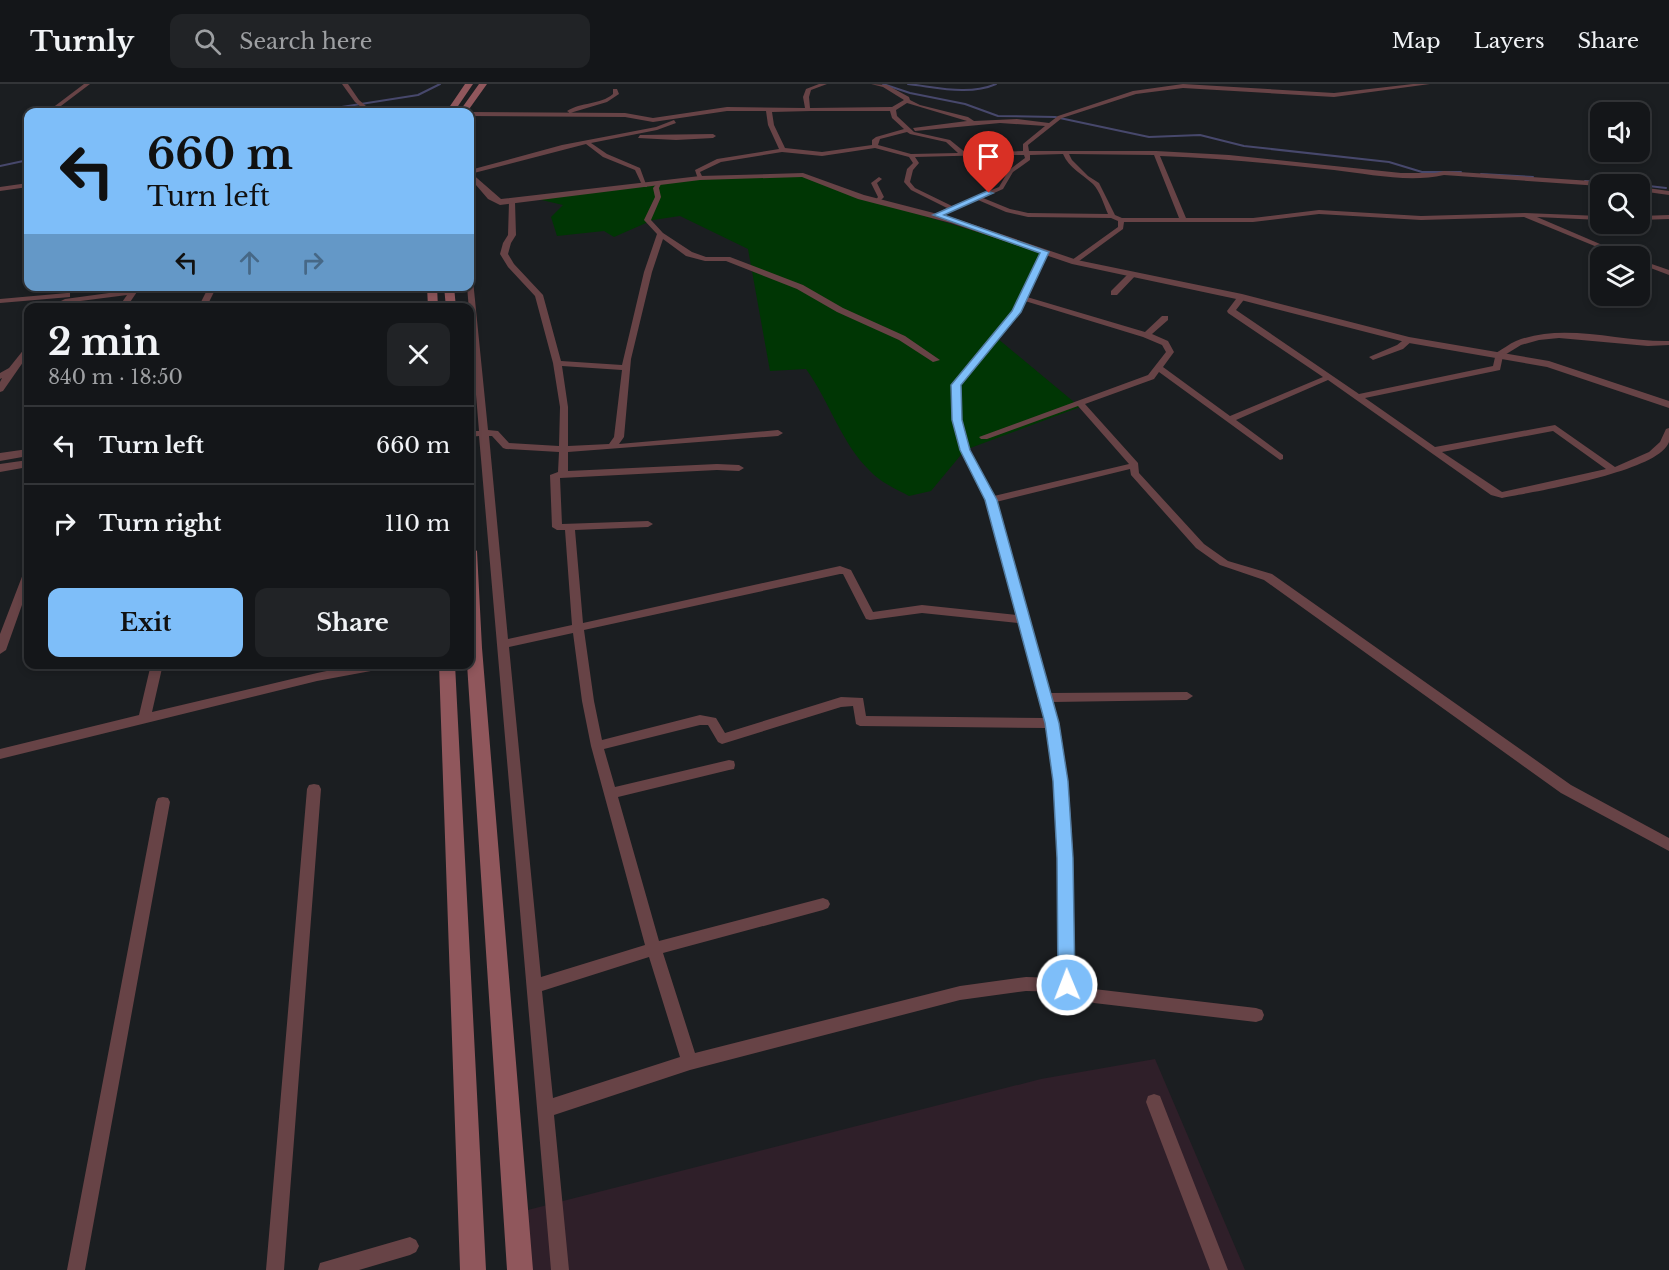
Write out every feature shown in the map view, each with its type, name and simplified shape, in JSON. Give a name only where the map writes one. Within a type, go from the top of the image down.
[{"type":"main road","points":[[453,108],[468,84]]},
{"type":"main road","points":[[466,108],[483,84]]},
{"type":"main road","points":[[447,669],[473,1270]]},
{"type":"main road","points":[[474,669],[520,1270]]},
{"type":"street","points":[[55,108],[87,84]]},
{"type":"street","points":[[345,84],[357,101],[365,108]]},
{"type":"street","points":[[808,111],[809,89],[824,84]]},
{"type":"street","points":[[874,84],[888,85],[918,106],[957,115],[973,123]]},
{"type":"street","points":[[937,215],[1001,188],[1011,171],[1028,159],[1025,145],[1058,118],[1126,94],[1183,86],[1334,95],[1427,84]]},
{"type":"street","points":[[566,114],[586,105],[608,102],[616,94],[615,90]]},
{"type":"street","points":[[474,114],[625,115],[646,120],[727,109],[808,111],[893,109],[908,101]]},
{"type":"street","points":[[893,109],[894,117],[912,133],[948,141],[963,154]]},
{"type":"street","points":[[770,110],[768,120],[773,132],[780,138],[782,150]]},
{"type":"street","points":[[474,172],[562,147],[657,128],[692,115]]},
{"type":"street","points":[[876,146],[875,140],[878,138],[909,130],[1016,119],[1051,125]]},
{"type":"street","points":[[621,136],[676,138],[713,135]]},
{"type":"street","points":[[588,143],[601,154],[638,169],[645,186]]},
{"type":"street","points":[[700,178],[697,171],[711,162],[782,150],[822,154],[876,146],[911,156],[928,153],[1156,153],[1229,157],[1401,175],[1444,173],[1590,183]]},
{"type":"street","points":[[1065,153],[1069,161],[1097,184],[1112,216]]},
{"type":"street","points":[[1156,153],[1184,219]]},
{"type":"street","points":[[911,156],[916,163],[910,169],[907,182],[913,189],[951,208]]},
{"type":"street","points":[[474,176],[491,199],[512,202],[590,190],[645,186],[700,178],[803,175],[907,210],[937,215],[1075,262],[1242,297],[1409,340],[1549,364],[1669,405]]},
{"type":"street","points":[[878,201],[881,196],[874,183],[879,179]]},
{"type":"street","points":[[658,184],[656,188],[658,197],[647,220],[689,254],[705,259],[727,259],[800,287],[840,310],[902,338],[936,360]]},
{"type":"street","points":[[0,189],[24,186]]},
{"type":"street","points":[[1650,190],[1669,192]]},
{"type":"street","points":[[978,198],[1008,211],[1028,215],[1112,216],[1121,220],[1252,220],[1319,212],[1421,218],[1526,216],[1590,218]]},
{"type":"street","points":[[512,202],[512,235],[504,254],[539,295],[557,363],[564,407],[563,474]]},
{"type":"street","points":[[1526,216],[1600,246]]},
{"type":"street","points":[[1650,218],[1669,217]]},
{"type":"street","points":[[1075,262],[1121,228],[1121,220]]},
{"type":"street","points":[[612,447],[619,437],[627,368],[648,272],[662,234]]},
{"type":"street","points":[[1045,252],[1024,298],[999,335],[956,385],[957,420],[965,450],[991,500],[1052,723],[1061,781],[1067,985]]},
{"type":"street","points":[[1650,266],[1669,273]]},
{"type":"street","points":[[1114,293],[1133,274]]},
{"type":"street","points":[[0,301],[117,291]]},
{"type":"street","points":[[1242,297],[1231,311],[1329,376],[1495,493],[1502,495],[1613,470],[1647,457],[1663,445],[1669,431]]},
{"type":"street","points":[[984,437],[1151,377],[1170,352],[1165,343],[1146,335],[1024,298]]},
{"type":"street","points":[[1146,335],[1165,318]]},
{"type":"street","points":[[474,325],[560,1270]]},
{"type":"street","points":[[1359,398],[1497,368],[1499,355],[1508,347],[1526,340],[1564,335],[1634,344],[1669,343]]},
{"type":"street","points":[[1372,357],[1400,347],[1409,340]]},
{"type":"street","points":[[0,389],[24,355]]},
{"type":"street","points":[[557,363],[627,368]]},
{"type":"street","points":[[1158,367],[1280,457]]},
{"type":"street","points":[[0,376],[12,370]]},
{"type":"street","points":[[1231,419],[1329,376]]},
{"type":"street","points":[[1080,403],[1135,465],[1134,472],[1200,546],[1224,563],[1268,577],[1566,789],[1669,845]]},
{"type":"street","points":[[1435,450],[1555,428],[1613,470]]},
{"type":"street","points":[[474,434],[495,433],[506,446],[565,449],[778,432]]},
{"type":"street","points":[[0,457],[24,454]]},
{"type":"street","points":[[0,468],[24,465]]},
{"type":"street","points":[[991,500],[1135,465]]},
{"type":"street","points":[[648,524],[557,527],[555,475],[717,466],[739,468]]},
{"type":"street","points":[[570,526],[578,628],[597,746],[654,949],[690,1062]]},
{"type":"street","points":[[504,644],[840,570],[847,572],[870,616],[922,609],[1025,620]]},
{"type":"street","points":[[0,650],[24,585]]},
{"type":"street","points":[[145,718],[157,669]]},
{"type":"street","points":[[0,754],[317,677],[360,669]]},
{"type":"street","points":[[1045,698],[1187,696]]},
{"type":"street","points":[[597,746],[700,720],[712,720],[722,739],[841,702],[859,701],[860,721],[1052,723]]},
{"type":"street","points":[[610,794],[729,765]]},
{"type":"street","points":[[275,1270],[314,789]]},
{"type":"street","points":[[76,1270],[163,802]]},
{"type":"street","points":[[535,986],[654,949],[823,904]]},
{"type":"street","points":[[546,1109],[690,1062],[960,993],[1026,984],[1067,985],[1094,996],[1256,1015]]},
{"type":"street","points":[[1154,1102],[1219,1270]]},
{"type":"street","points":[[327,1270],[410,1246]]},
{"type":"shaded area","points":[[1155,1059],[1245,1270],[520,1270],[516,1213],[1041,1079]]},
{"type":"green space","points":[[803,175],[861,197],[1045,252],[1036,273],[997,338],[1080,407],[965,450],[931,491],[909,496],[878,479],[860,460],[843,435],[806,369],[770,371],[748,249],[680,216],[653,220],[614,237],[604,231],[557,236],[551,217],[563,205],[533,198],[700,178]]},
{"type":"waterway","points":[[335,108],[418,95],[440,84]]},
{"type":"waterway","points":[[883,84],[910,93],[965,104],[998,116],[1055,117],[1149,137],[1200,135],[1244,146],[1389,162],[1422,172],[1461,172]]},
{"type":"waterway","points":[[908,84],[964,90],[986,88],[996,84]]},
{"type":"waterway","points":[[0,166],[24,161]]},
{"type":"waterway","points":[[1481,174],[1533,177]]},
{"type":"waterway","points":[[1585,181],[1590,181]]},
{"type":"waterway","points":[[1650,186],[1666,188]]},
{"type":"route","points":[[989,193],[937,215],[1045,252],[1016,312],[956,385],[957,420],[965,450],[991,500],[1052,723],[1061,781],[1067,985]]}]
